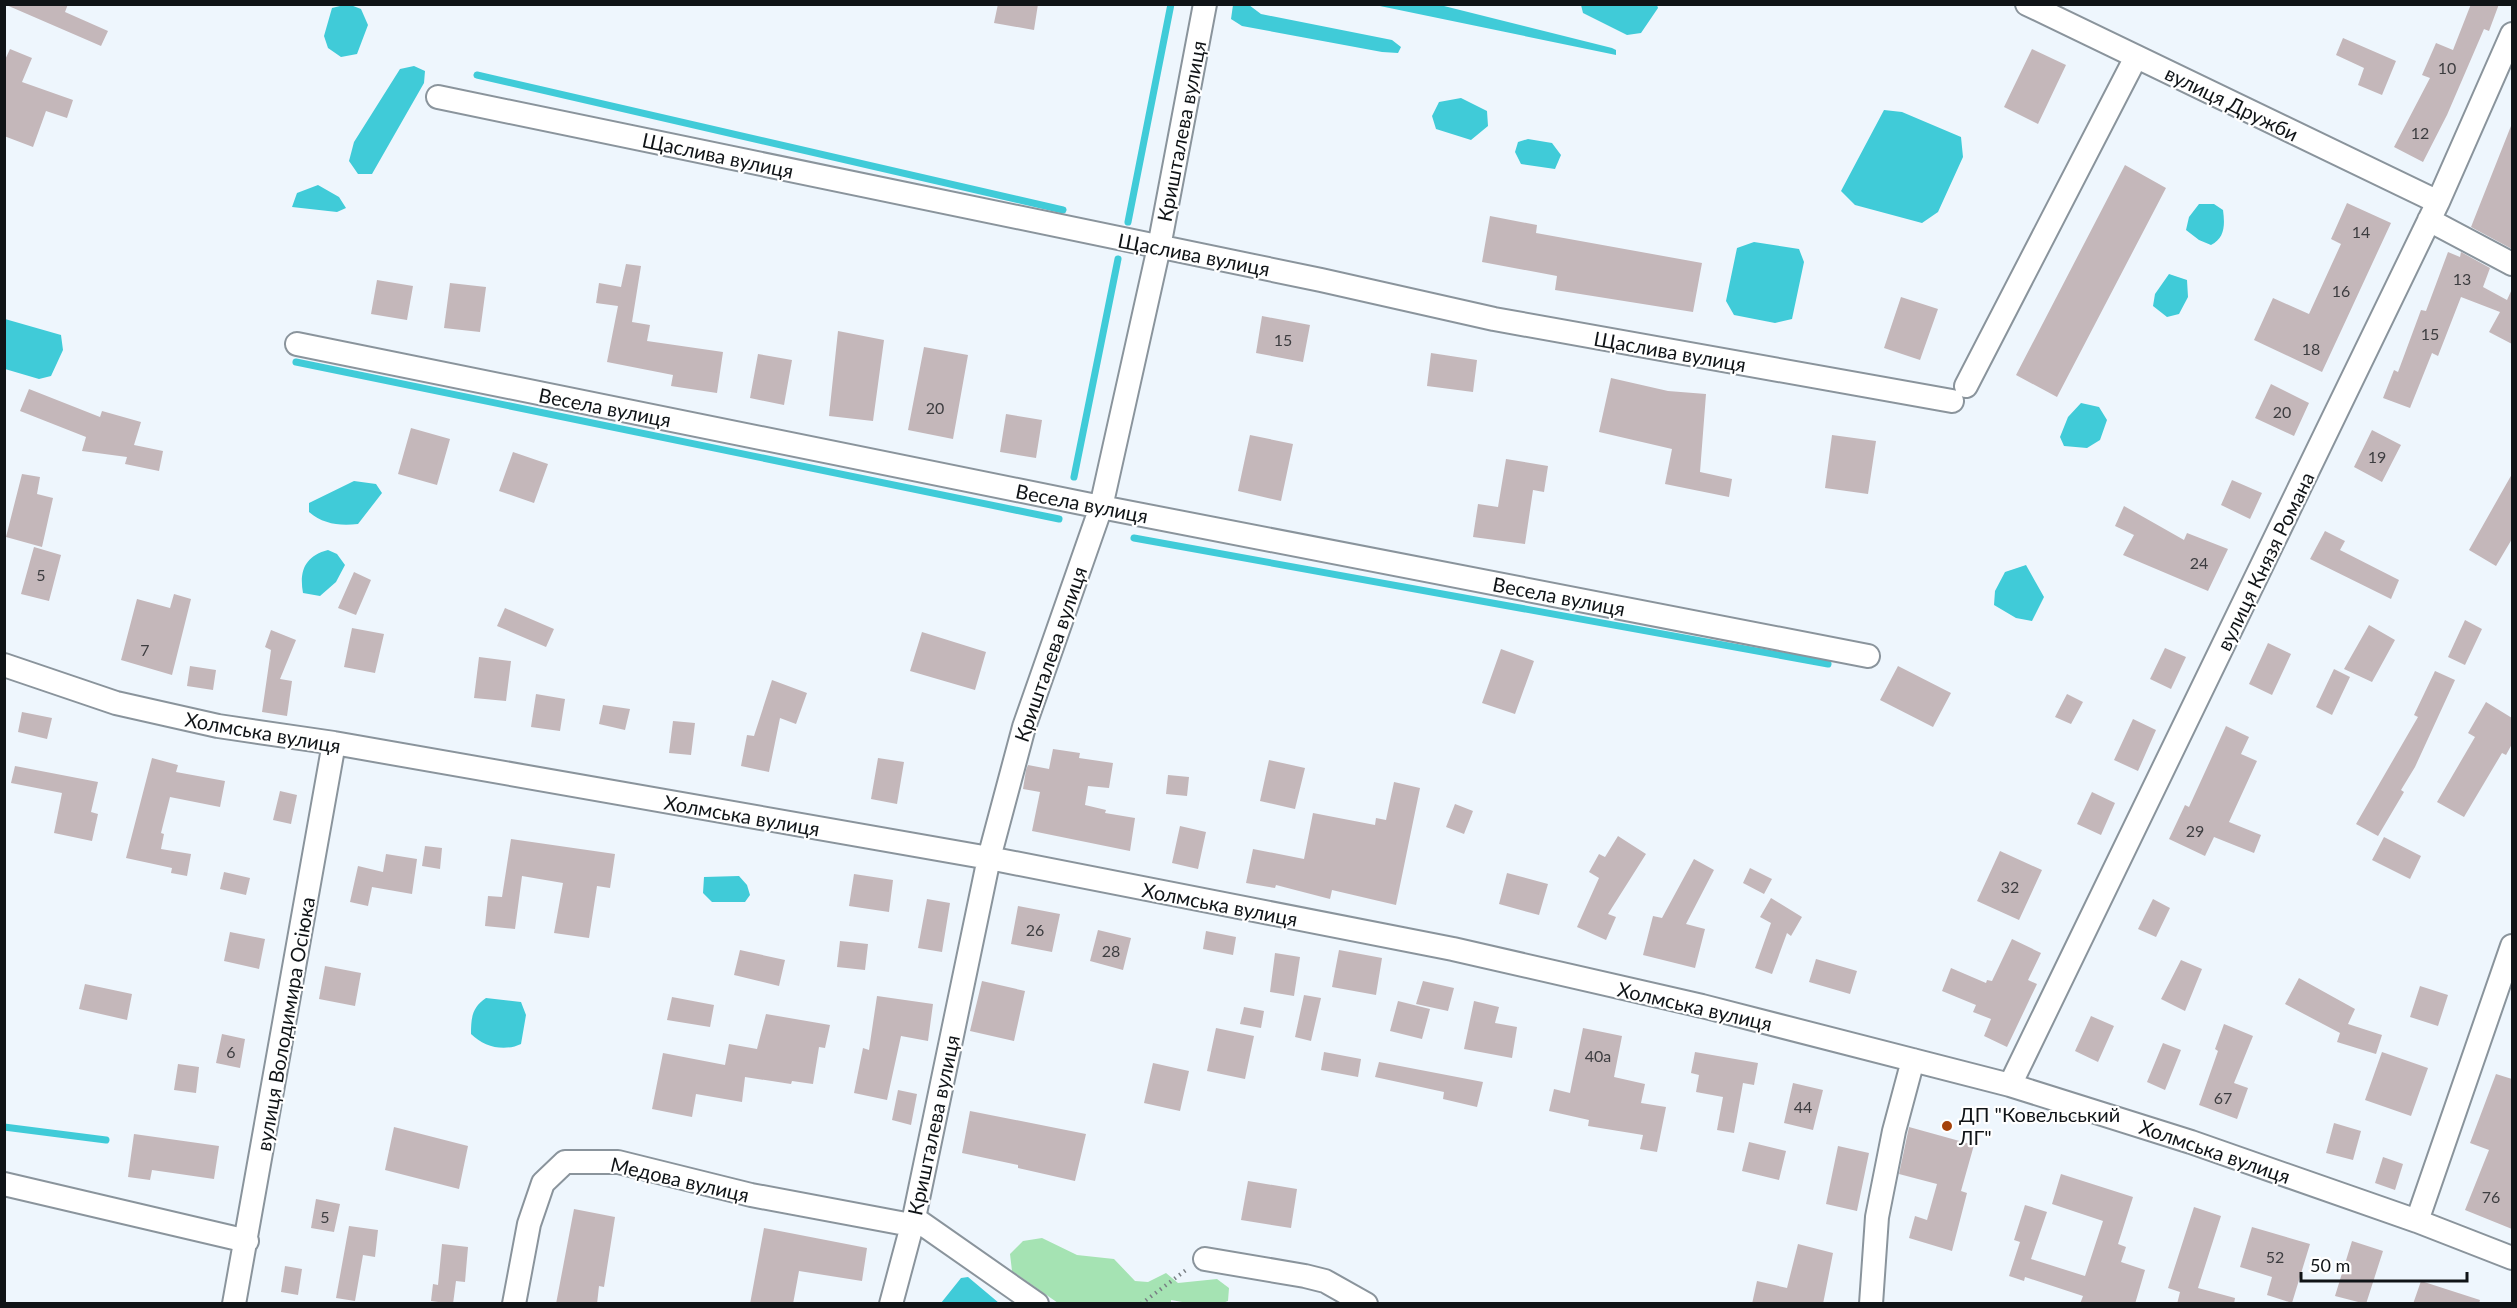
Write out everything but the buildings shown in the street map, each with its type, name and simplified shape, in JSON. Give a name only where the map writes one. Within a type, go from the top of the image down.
[{"type":"street","name":"Кришталева вулиця","points":[[891,1304],[912,1222],[988,858],[1024,728],[1101,507],[1159,247],[1205,4]]},
{"type":"street","name":"вулиця Дружби","points":[[2035,6],[2433,211],[2512,264]]},
{"type":"street","name":"вулиця Князя Романа","points":[[2010,1086],[2433,211],[2512,34]]},
{"type":"street","name":"Щаслива вулиця","points":[[438,97],[1321,280],[1494,319],[1959,394],[2136,57]]},
{"type":"street","name":"Весела вулиця","points":[[297,344],[1101,507],[1868,656]]},
{"type":"street","name":"Холмська вулиця","points":[[4,665],[128,706],[218,726],[334,744],[988,858],[1452,949],[1702,1006],[2010,1086],[2191,1142],[2417,1221],[2512,1258]]},
{"type":"street","name":"вулиця Володимира Осіюка","points":[[234,1304],[334,744]]},
{"type":"street","points":[[2417,1221],[2512,946]]},
{"type":"street","points":[[1871,1304],[1877,1217],[1894,1131],[1912,1060]]},
{"type":"street","name":"Медова вулиця","points":[[514,1304],[529,1224],[543,1184],[565,1162],[618,1162],[751,1196],[912,1222]]},
{"type":"street","points":[[4,1184],[247,1241]]},
{"type":"street","points":[[912,1222],[1037,1304]]},
{"type":"street","points":[[1205,1259],[1325,1281],[1366,1304]]},
{"type":"path","points":[[1141,1304],[1175,1277],[1205,1259]]},
{"type":"green space","points":[[1042,1238],[1077,1255],[1114,1259],[1135,1281],[1148,1282],[1166,1273],[1178,1283],[1217,1279],[1229,1288],[1228,1301],[1207,1305],[1171,1300],[1171,1304],[1058,1303],[1012,1271],[1010,1254],[1023,1241]]},
{"type":"water","points":[[348,4],[361,9],[368,25],[357,54],[341,57],[328,48],[324,36],[332,8]]},
{"type":"water","points":[[1233,5],[1249,5],[1261,14],[1392,40],[1401,47],[1398,53],[1382,52],[1242,26],[1231,19]]},
{"type":"water","points":[[1375,5],[1440,5],[1612,48],[1616,50],[1616,55]]},
{"type":"water","points":[[1581,5],[1657,5],[1658,8],[1641,33],[1627,35],[1583,13]]},
{"type":"water","points":[[414,66],[425,71],[424,83],[372,174],[358,174],[349,161],[354,142],[400,69]]},
{"type":"water","points":[[1461,98],[1487,111],[1488,126],[1471,140],[1436,129],[1432,116],[1439,102]]},
{"type":"water","points":[[1884,110],[1902,112],[1961,137],[1963,157],[1938,212],[1922,223],[1855,205],[1841,191]]},
{"type":"water","points":[[1528,139],[1552,143],[1561,155],[1555,169],[1521,164],[1515,152],[1518,142]]},
{"type":"water","points":[[318,185],[339,197],[346,208],[337,212],[292,207],[297,193]]},
{"type":"water","points":[[2199,204],[2214,204],[2223,210],[2223,230],[2219,239],[2211,245],[2199,240],[2186,230],[2189,217]]},
{"type":"water","points":[[1754,242],[1799,249],[1804,262],[1792,319],[1775,323],[1734,315],[1726,301],[1737,248]]},
{"type":"water","points":[[2169,274],[2187,280],[2188,297],[2179,314],[2167,317],[2153,306],[2155,294]]},
{"type":"water","points":[[5,319],[61,335],[63,350],[51,376],[39,379],[5,369]]},
{"type":"water","points":[[2081,403],[2099,407],[2107,420],[2100,440],[2087,448],[2064,446],[2060,437],[2068,417]]},
{"type":"water","points":[[354,481],[376,484],[382,493],[358,524],[332,523],[309,512],[309,503]]},
{"type":"water","points":[[328,550],[337,554],[345,565],[336,582],[320,596],[303,593],[302,578],[305,565],[314,556]]},
{"type":"water","points":[[2026,565],[2044,597],[2032,621],[2016,618],[1994,605],[1995,591],[2005,572]]},
{"type":"water","points":[[739,876],[747,885],[750,895],[745,902],[712,902],[703,893],[704,877]]},
{"type":"water","points":[[486,998],[521,1002],[526,1015],[521,1044],[508,1048],[494,1047],[471,1034],[473,1013]]},
{"type":"water","points":[[968,1277],[999,1303],[941,1303],[961,1278]]},
{"type":"waterway","points":[[1128,222],[1171,4]]},
{"type":"waterway","points":[[477,75],[1063,210]]},
{"type":"waterway","points":[[1074,477],[1118,259]]},
{"type":"waterway","points":[[296,362],[1059,519]]},
{"type":"waterway","points":[[1134,538],[1828,664]]},
{"type":"waterway","points":[[4,1127],[106,1140]]},
{"type":"place","name":"ДП \"Ковельський ЛГ\"","points":[[1947,1126]]}]
